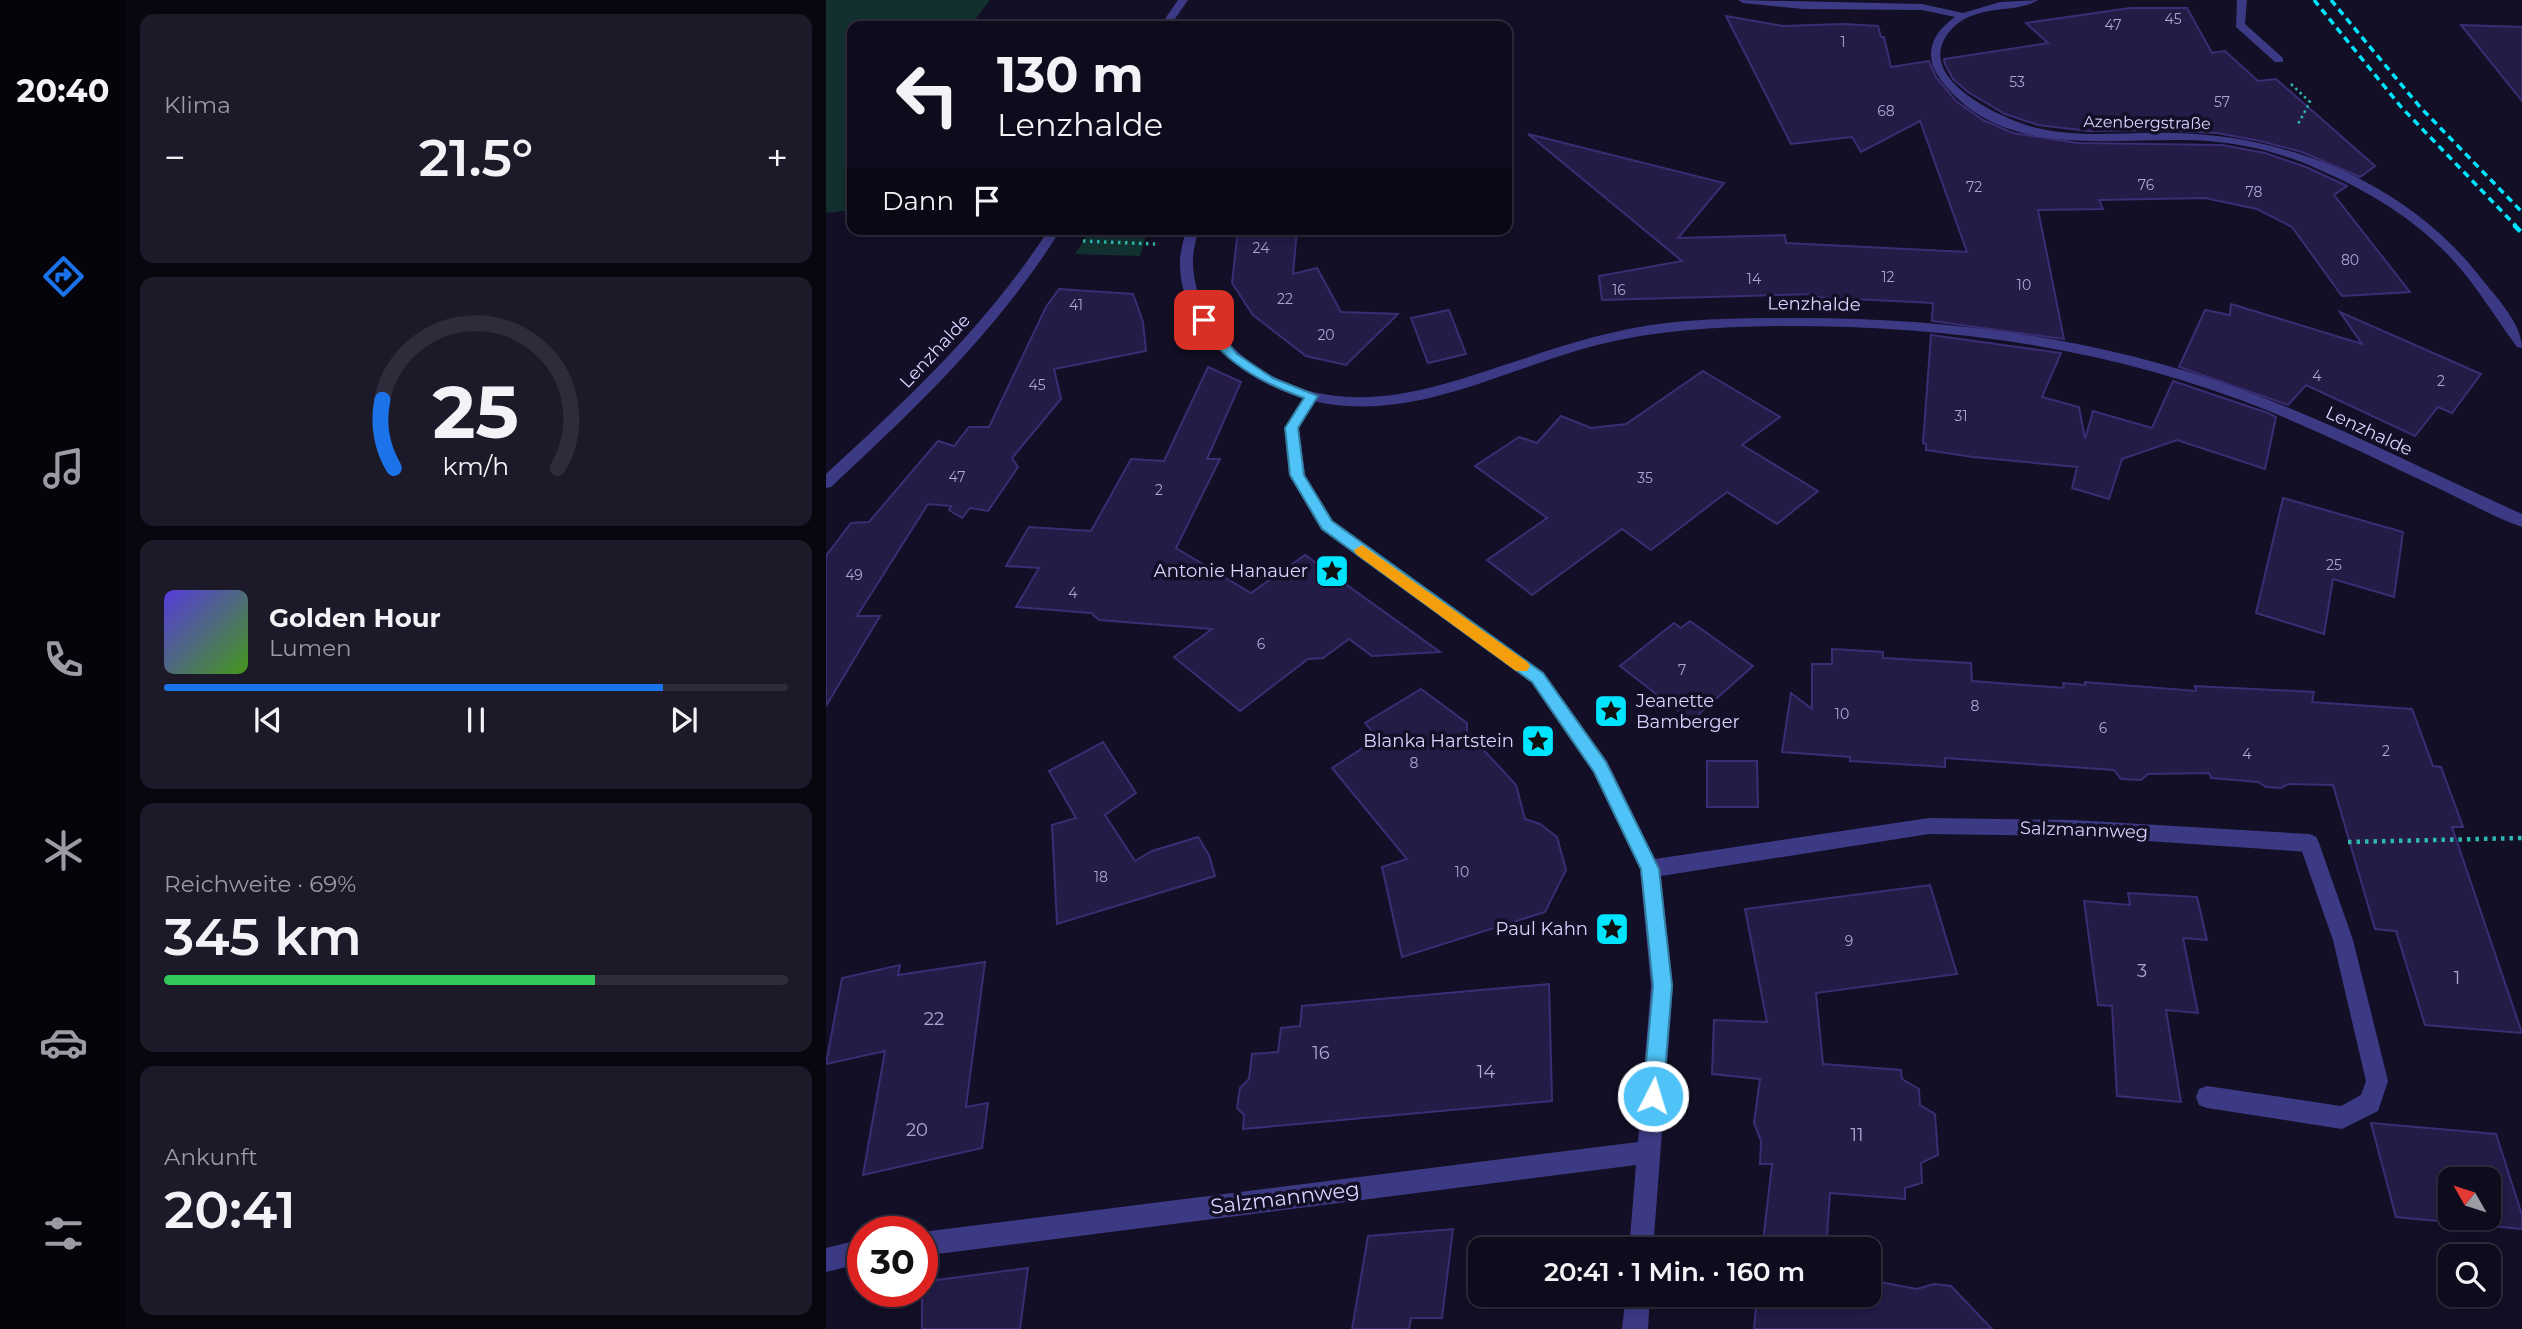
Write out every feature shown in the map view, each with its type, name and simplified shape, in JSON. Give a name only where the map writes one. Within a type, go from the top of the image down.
[{"type":"street","points":[[1168,21],[1183,0]]},
{"type":"street","points":[[1744,0],[1803,6],[1922,7],[1965,16]]},
{"type":"street","name":"Azenbergstraße","points":[[2033,0],[1990,7],[1965,16],[1948,27],[1937,43],[1937,64],[1954,92],[1989,115],[2038,132],[2093,139],[2174,136],[2225,139],[2283,151],[2339,174],[2392,202],[2448,248],[2522,344]]},
{"type":"street","points":[[2242,0],[2240,25],[2279,60]]},
{"type":"street","name":"Lenzhalde","points":[[826,483],[921,395],[967,347],[998,310],[1051,235]]},
{"type":"street","name":"Lenzhalde","points":[[1190,235],[1187,245],[1186,278],[1196,307],[1211,333],[1232,357],[1269,380],[1311,396],[1356,402],[1401,400],[1439,393],[1549,354],[1667,327],[1811,322],[1986,332],[2056,343],[2193,378],[2274,408],[2522,521]]},
{"type":"street","points":[[1311,396],[1292,428],[1297,475],[1327,525],[1538,678],[1600,767],[1650,869],[1662,986],[1642,1237]]},
{"type":"street","name":"Salzmannweg","points":[[1650,869],[1929,826],[2073,828],[2309,843]]},
{"type":"street","points":[[2207,1097],[2342,1118],[2370,1103],[2376,1082],[2343,940],[2309,843]]},
{"type":"street","name":"Salzmannweg","points":[[938,1242],[1648,1152]]},
{"type":"street","points":[[826,1260],[847,1255]]},
{"type":"street","points":[[1635,1329],[1637,1307]]},
{"type":"path","points":[[1064,235],[1187,245]]},
{"type":"path","points":[[2309,843],[2522,838]]},
{"type":"green space","points":[[826,0],[990,0],[974,21],[847,21],[847,211],[826,213]]},
{"type":"green space","points":[[1087,235],[1146,235],[1140,256],[1075,254]]},
{"type":"building","points":[[2130,8],[2187,8],[2212,53],[2225,51],[2258,81],[2276,79],[2375,166],[2360,177],[2302,152],[2217,133],[2089,131],[2038,125],[2005,114],[1968,92],[1953,79],[1945,64],[1944,59],[2048,43],[2026,23]]},
{"type":"building","points":[[1726,16],[1783,26],[1878,26],[1881,37],[1884,37],[1891,67],[1929,61],[1936,77],[1956,101],[1983,120],[2013,133],[2078,143],[2222,145],[2265,153],[2306,167],[2347,186],[2334,195],[2410,292],[2342,296],[2292,227],[2257,209],[2205,198],[2099,200],[2103,209],[2038,210],[2064,339],[1932,321],[1933,303],[1811,297],[1815,294],[1602,300],[1599,276],[1682,261],[1528,134],[1724,183],[1678,238],[1785,235],[1786,243],[1967,252],[1920,121],[1861,152],[1852,137],[1791,144]]},
{"type":"building","points":[[2461,25],[2522,27],[2522,101]]},
{"type":"building","points":[[1237,235],[1296,235],[1293,274],[1317,268],[1341,312],[1398,314],[1346,365],[1306,356],[1253,315],[1232,283]]},
{"type":"building","points":[[1059,289],[1133,294],[1143,322],[1146,351],[1054,369],[1061,399],[1012,458],[1018,467],[988,511],[970,508],[962,518],[949,510],[951,506],[928,504],[857,616],[880,616],[826,706],[826,556],[851,523],[869,522],[938,441],[954,446],[969,427],[989,427],[1046,307]]},
{"type":"building","points":[[2231,304],[2362,344],[2340,312],[2481,374],[2452,413],[2438,407],[2415,436],[2306,385],[2288,405],[2179,367],[2205,310],[2230,315]]},
{"type":"building","points":[[1449,310],[1466,354],[1428,363],[1411,318]]},
{"type":"building","points":[[1931,335],[2061,353],[2042,397],[2079,407],[2085,439],[2093,411],[2152,428],[2173,381],[2268,413],[2276,417],[2265,469],[2177,440],[2122,459],[2109,499],[2072,488],[2077,467],[1926,450],[1926,444],[1923,443]]},
{"type":"building","points":[[1208,367],[1241,382],[1207,459],[1220,459],[1176,548],[1251,593],[1305,555],[1440,652],[1372,656],[1349,639],[1323,658],[1308,659],[1240,711],[1174,657],[1212,629],[1099,620],[1091,613],[1016,607],[1039,568],[1006,566],[1029,527],[1091,531],[1131,459],[1164,461]]},
{"type":"building","points":[[1703,371],[1780,417],[1742,445],[1818,491],[1777,524],[1727,492],[1651,550],[1622,529],[1532,595],[1487,560],[1547,518],[1475,466],[1519,437],[1537,443],[1561,416],[1591,428],[1626,424]]},
{"type":"building","points":[[2283,498],[2403,532],[2394,597],[2333,579],[2324,634],[2256,613]]},
{"type":"building","points":[[1690,621],[1753,666],[1691,721],[1620,666],[1674,623],[1681,628]]},
{"type":"building","points":[[1832,649],[1883,652],[1883,658],[1971,663],[1972,681],[2064,688],[2063,683],[2085,685],[2085,682],[2196,691],[2195,686],[2314,692],[2312,702],[2412,709],[2433,766],[2441,767],[2463,827],[2452,827],[2522,1033],[2425,1025],[2396,931],[2375,929],[2333,785],[2288,784],[2281,788],[2266,787],[2258,782],[2211,778],[2209,773],[2148,774],[2141,780],[2121,779],[2114,770],[1945,758],[1945,767],[1850,761],[1850,757],[1782,752],[1791,693],[1812,709],[1812,664],[1832,664]]},
{"type":"building","points":[[1421,689],[1467,723],[1467,732],[1516,785],[1525,819],[1540,824],[1557,837],[1566,870],[1545,912],[1402,957],[1382,867],[1407,859],[1332,768],[1378,738],[1365,723]]},
{"type":"building","points":[[1103,742],[1136,793],[1105,815],[1135,861],[1152,851],[1198,837],[1209,855],[1215,876],[1057,924],[1052,825],[1076,818],[1049,771]]},
{"type":"building","points":[[1707,761],[1757,761],[1758,807],[1707,807]]},
{"type":"building","points":[[1930,885],[1957,974],[1816,993],[1823,1064],[1901,1070],[1902,1079],[1919,1089],[1920,1105],[1935,1114],[1938,1155],[1921,1163],[1922,1183],[1905,1188],[1905,1199],[1830,1193],[1827,1237],[1764,1237],[1772,1164],[1760,1164],[1761,1141],[1754,1123],[1760,1079],[1712,1074],[1714,1020],[1767,1022],[1745,909]]},
{"type":"building","points":[[2128,893],[2197,897],[2207,940],[2183,938],[2198,1013],[2166,1010],[2181,1102],[2117,1096],[2112,1006],[2098,1005],[2084,901],[2130,905]]},
{"type":"building","points":[[985,962],[966,1107],[988,1103],[982,1148],[863,1175],[885,1051],[826,1064],[842,978],[900,965],[898,975]]},
{"type":"building","points":[[1549,984],[1552,1101],[1243,1129],[1244,1115],[1237,1108],[1240,1088],[1249,1079],[1252,1054],[1278,1052],[1281,1028],[1300,1026],[1302,1006]]},
{"type":"building","points":[[2371,1123],[2496,1134],[2522,1215],[2522,1229],[2501,1227],[2501,1167],[2438,1167],[2438,1221],[2396,1217]]},
{"type":"building","points":[[1453,1229],[1442,1318],[1411,1318],[1409,1329],[1352,1329],[1368,1236]]},
{"type":"building","points":[[1028,1268],[1020,1329],[922,1329],[922,1307],[938,1307],[938,1280]]},
{"type":"building","points":[[1881,1282],[1917,1289],[1934,1284],[1951,1286],[1992,1329],[1754,1329],[1756,1307],[1881,1307]]},
{"type":"railway","points":[[2314,0],[2402,108],[2516,226]]},
{"type":"railway","points":[[2331,0],[2420,107],[2522,212]]},
{"type":"railway","points":[[2514,225],[2522,233]]},
{"type":"slow traffic","points":[[1362,550],[1522,666]]},
{"type":"place","name":"Antonie Hanauer","points":[[1332,571]]},
{"type":"place","name":"Jeanette Bamberger","points":[[1611,711]]},
{"type":"place","name":"Blanka Hartstein","points":[[1538,741]]},
{"type":"place","name":"Paul Kahn","points":[[1612,929]]},
{"type":"route","points":[[1204,320],[1211,333],[1232,357],[1269,380],[1311,396],[1292,428],[1297,475],[1327,525],[1538,678],[1600,767],[1650,869],[1662,986],[1653,1096]]}]
